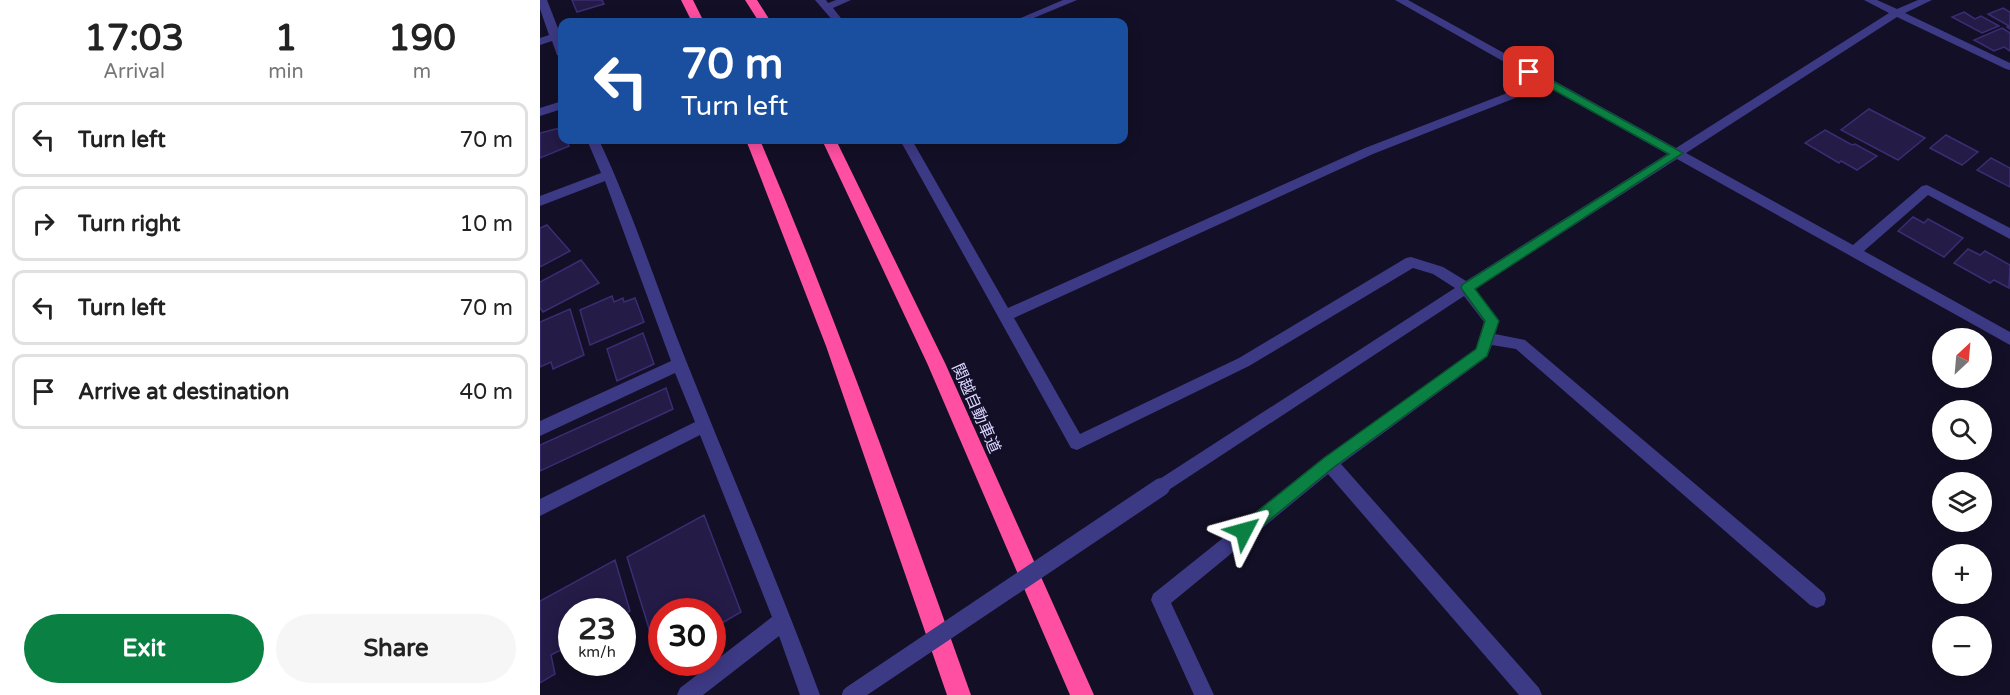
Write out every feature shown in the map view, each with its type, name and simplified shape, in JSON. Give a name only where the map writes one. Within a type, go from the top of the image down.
[{"type":"highway","points":[[687,0],[696,18]]},
{"type":"highway","points":[[751,0],[762,18]]},
{"type":"highway","points":[[755,144],[798,247],[959,695]]},
{"type":"highway","name":"関越自動車道","points":[[831,144],[936,363],[1082,695]]},
{"type":"street","points":[[542,0],[558,42]]},
{"type":"street","points":[[823,3],[846,0]]},
{"type":"street","points":[[1026,18],[1072,0]]},
{"type":"street","points":[[1400,0],[2010,339]]},
{"type":"street","points":[[1869,0],[2010,67]]},
{"type":"street","points":[[851,695],[1161,487],[1467,287],[1897,13],[1927,0]]},
{"type":"street","points":[[823,3],[836,18]]},
{"type":"street","points":[[540,42],[556,36]]},
{"type":"street","points":[[1005,316],[1369,151],[1547,82]]},
{"type":"street","points":[[540,112],[558,106]]},
{"type":"street","points":[[595,144],[609,175],[680,364],[784,620],[810,695]]},
{"type":"street","points":[[908,144],[1077,443],[1244,362],[1411,262],[1436,268],[1467,287],[1492,321],[1482,352],[1329,462],[1160,600],[1204,695]]},
{"type":"street","points":[[540,201],[609,175]]},
{"type":"street","points":[[1854,252],[1927,189],[2010,234]]},
{"type":"street","points":[[1487,338],[1520,344],[1817,599]]},
{"type":"street","points":[[540,429],[680,364]]},
{"type":"street","points":[[540,508],[705,425]]},
{"type":"street","points":[[1329,462],[1532,695]]},
{"type":"street","points":[[687,695],[784,620]]},
{"type":"building","points":[[572,0],[602,0],[604,4],[577,12]]},
{"type":"building","points":[[2003,8],[2010,12],[2010,29],[2007,27],[2009,26],[1988,14]]},
{"type":"building","points":[[1964,12],[1975,19],[1981,16],[1999,26],[1982,33],[1952,17]]},
{"type":"building","points":[[2002,28],[2010,33],[2010,51],[2004,47],[1994,51],[1974,40]]},
{"type":"building","points":[[1869,109],[1925,138],[1898,160],[1841,130]]},
{"type":"building","points":[[558,128],[558,144],[569,146],[540,158],[540,133]]},
{"type":"building","points":[[1825,130],[1877,156],[1857,170],[1841,161],[1839,163],[1805,143]]},
{"type":"building","points":[[1946,135],[1978,152],[1962,165],[1930,148]]},
{"type":"building","points":[[1991,158],[2010,168],[2010,187],[1977,170]]},
{"type":"building","points":[[1913,217],[1924,223],[1928,219],[1963,238],[1944,257],[1898,231]]},
{"type":"building","points":[[547,225],[570,251],[540,267],[540,228]]},
{"type":"building","points":[[1968,249],[1980,255],[1985,251],[2010,265],[2009,288],[1994,280],[1990,283],[1954,263]]},
{"type":"building","points":[[581,260],[599,283],[543,312],[540,308],[540,282]]},
{"type":"building","points":[[612,296],[614,302],[623,298],[624,302],[635,298],[644,322],[590,345],[580,310]]},
{"type":"building","points":[[570,309],[584,355],[553,369],[551,362],[540,367],[540,322]]},
{"type":"building","points":[[643,333],[654,364],[617,381],[607,349]]},
{"type":"building","points":[[666,388],[673,409],[540,471],[540,445]]},
{"type":"building","points":[[704,515],[741,612],[726,621],[726,598],[648,598],[648,625],[627,557]]},
{"type":"building","points":[[615,560],[626,598],[558,598],[558,651],[551,655],[555,674],[540,683],[540,601]]},
{"type":"route","points":[[1244,531],[1329,462],[1482,352],[1492,321],[1467,287],[1678,153],[1529,72]]}]
